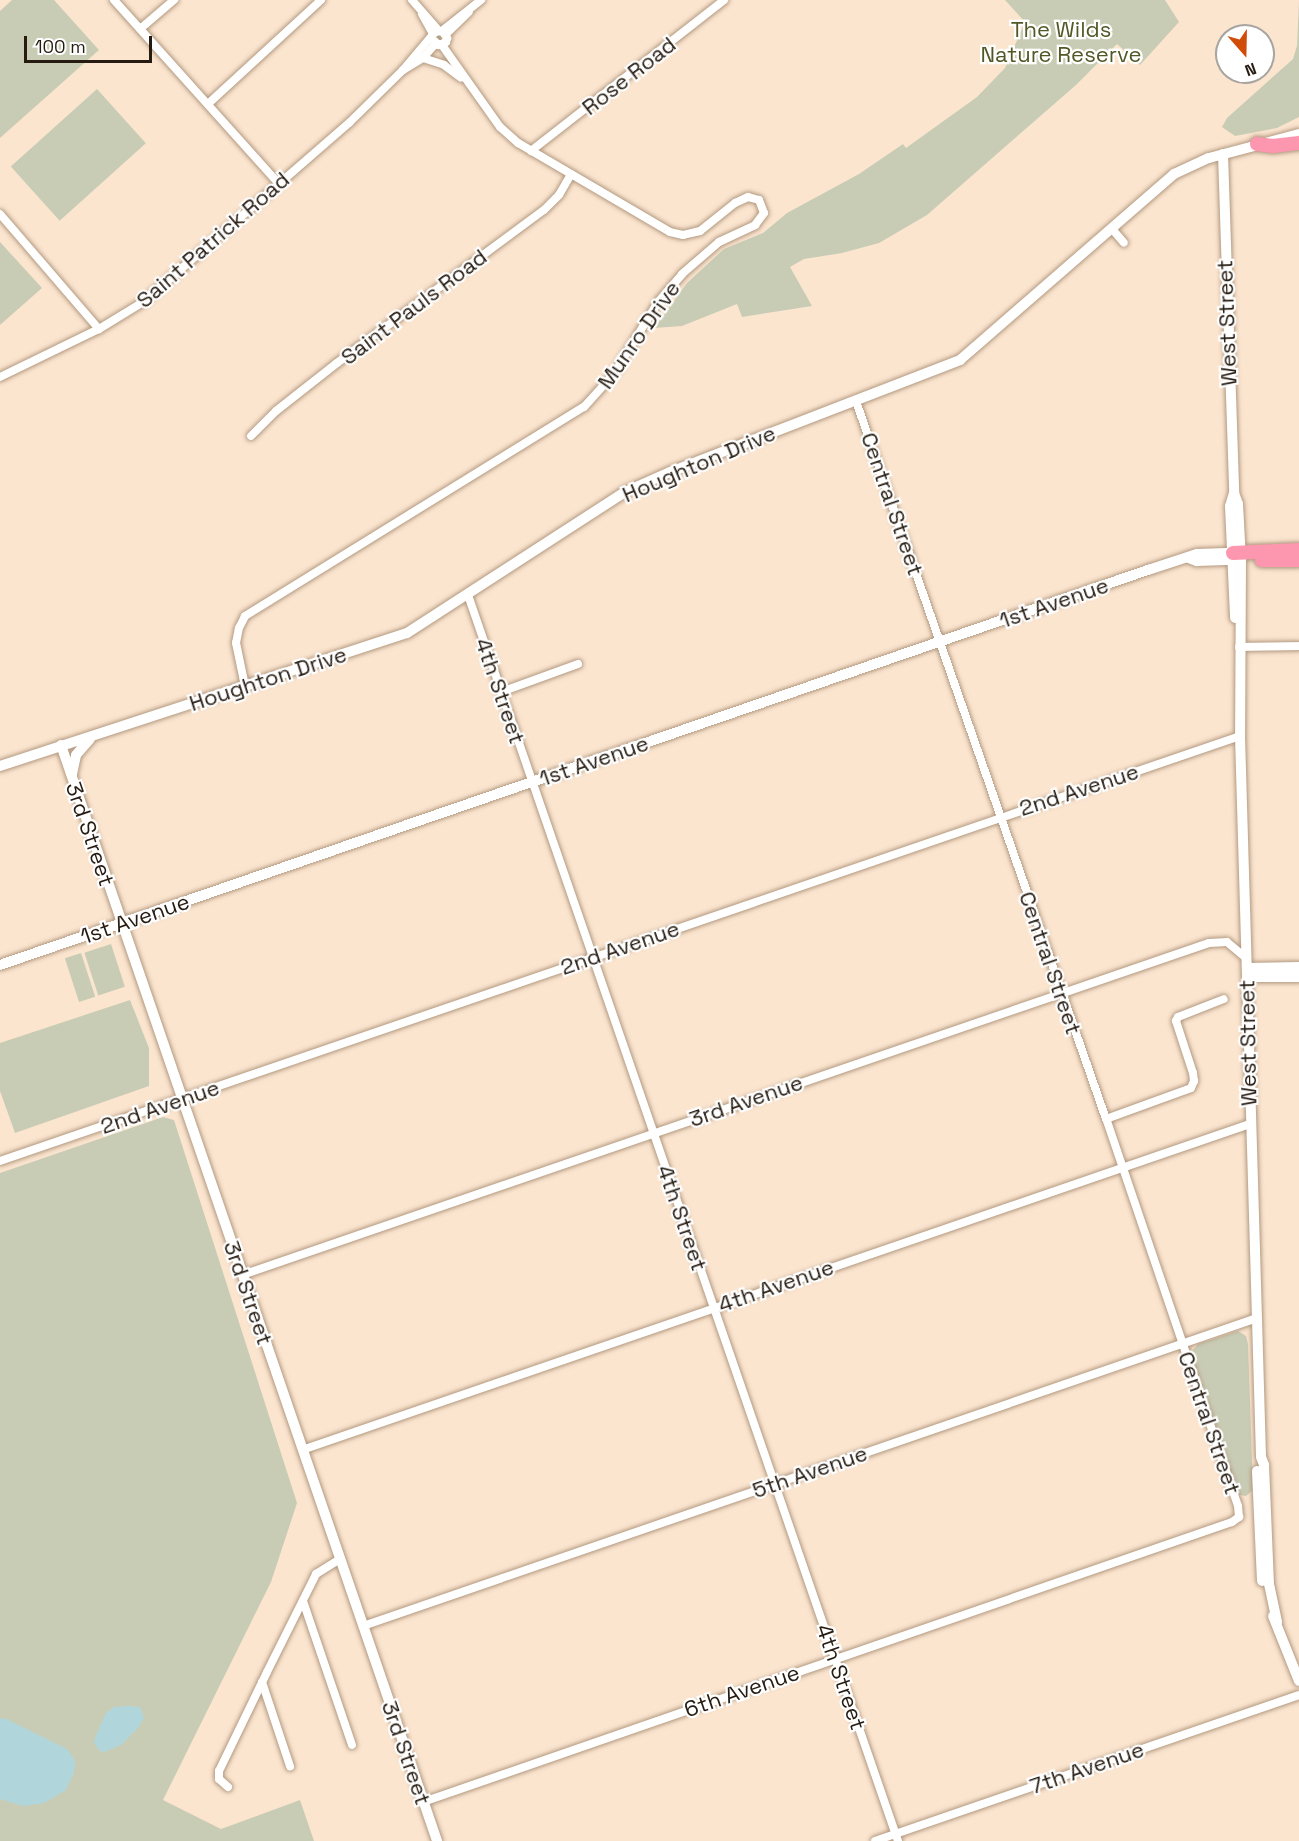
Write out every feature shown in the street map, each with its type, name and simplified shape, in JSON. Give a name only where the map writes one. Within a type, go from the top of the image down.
[{"type":"highway","points":[[1257,144],[1299,143]]},
{"type":"highway","points":[[1237,556],[1299,550]]},
{"type":"highway","points":[[1237,556],[1299,560]]},
{"type":"main road","points":[[1276,139],[1299,125]]},
{"type":"main road","name":"Houghton Drive","points":[[0,766],[407,633],[625,492],[670,472],[856,401],[964,356],[1174,174],[1223,154],[1299,134]]},
{"type":"main road","name":"West Street","points":[[1223,154],[1234,493],[1230,506],[1237,556],[1241,620],[1239,629],[1240,736],[1261,1457],[1257,1465],[1267,1599],[1299,1681]]},
{"type":"main road","name":"1st Avenue","points":[[0,965],[1189,558],[1197,561],[1237,556]]},
{"type":"main road","points":[[72,780],[76,755],[94,735]]},
{"type":"main road","name":"3rd Street","points":[[61,745],[437,1841]]},
{"type":"main road","points":[[1247,968],[1299,967]]},
{"type":"main road","points":[[1247,968],[1299,977]]},
{"type":"street","points":[[114,0],[279,184]]},
{"type":"street","points":[[140,29],[174,0]]},
{"type":"street","points":[[209,104],[321,0]]},
{"type":"street","points":[[412,0],[473,89]]},
{"type":"street","name":"Saint Patrick Road","points":[[403,70],[407,62],[465,19],[473,6],[481,0]]},
{"type":"street","name":"Rose Road","points":[[531,151],[724,0]]},
{"type":"street","name":"Saint Patrick Road","points":[[0,377],[99,329],[143,302],[279,184],[403,70],[423,58],[439,37]]},
{"type":"street","points":[[423,58],[448,68],[473,89]]},
{"type":"street","name":"Munro Drive","points":[[245,686],[236,643],[239,628],[245,616],[584,407],[613,375],[658,302],[682,274],[719,242],[754,225],[764,213],[759,200],[748,197],[735,203],[700,231],[680,235],[518,143],[500,126],[473,89]]},
{"type":"street","name":"Saint Pauls Road","points":[[251,436],[276,411],[337,363],[544,210],[559,195],[571,174]]},
{"type":"street","points":[[0,214],[99,329]]},
{"type":"street","points":[[1112,229],[1124,243]]},
{"type":"street","name":"Central Street","points":[[856,401],[1240,1511],[1239,1517],[1232,1522]]},
{"type":"street","name":"4th Street","points":[[468,595],[897,1837]]},
{"type":"street","points":[[1239,647],[1299,646]]},
{"type":"street","points":[[501,692],[578,664]]},
{"type":"street","name":"2nd Avenue","points":[[0,1161],[1000,816],[1240,736]]},
{"type":"street","name":"3rd Avenue","points":[[242,1275],[985,1020],[1060,992],[1214,941],[1230,943],[1247,968]]},
{"type":"street","points":[[1106,1119],[1191,1088],[1194,1081],[1193,1072],[1176,1021],[1178,1017],[1224,999]]},
{"type":"street","name":"4th Avenue","points":[[302,1450],[1250,1124]]},
{"type":"street","name":"5th Avenue","points":[[363,1626],[1257,1318]]},
{"type":"street","name":"6th Avenue","points":[[423,1802],[1232,1522]]},
{"type":"street","points":[[228,1787],[219,1779],[219,1771],[262,1682],[320,1570],[339,1559]]},
{"type":"street","points":[[303,1601],[352,1745]]},
{"type":"street","points":[[262,1682],[290,1766]]},
{"type":"street","name":"7th Avenue","points":[[875,1841],[897,1837],[1299,1695]]},
{"type":"green space","points":[[12,0],[54,0],[99,50],[0,138],[0,11]]},
{"type":"green space","name":"The Wilds Nature Reserve","points":[[1005,0],[1165,0],[1179,22],[1140,65],[1117,44],[1076,85],[927,215],[879,243],[842,253],[804,259],[790,267],[812,306],[742,317],[737,304],[682,326],[654,328],[687,283],[724,249],[763,233],[787,213],[859,174],[903,144],[906,148],[977,97],[1005,68],[1025,22]]},
{"type":"green space","points":[[1299,0],[1299,117],[1277,128],[1235,136],[1222,127],[1227,118],[1265,84],[1275,84],[1275,75],[1293,59],[1297,46]]},
{"type":"green space","points":[[97,89],[146,143],[60,221],[11,167]]},
{"type":"green space","points":[[0,242],[42,288],[0,325]]},
{"type":"green space","points":[[111,944],[125,987],[98,995],[84,953]]},
{"type":"green space","points":[[81,953],[95,997],[79,1002],[65,958]]},
{"type":"green space","points":[[130,1000],[149,1048],[149,1086],[15,1133],[0,1091],[0,1043]]},
{"type":"green space","points":[[163,1117],[174,1120],[297,1503],[271,1582],[163,1800],[221,1829],[300,1800],[314,1841],[0,1841],[0,1173]]},
{"type":"green space","points":[[1238,1331],[1246,1336],[1248,1344],[1253,1490],[1246,1496],[1240,1495],[1236,1490],[1191,1358],[1192,1351],[1198,1344]]},
{"type":"water","points":[[114,1707],[140,1707],[144,1718],[137,1729],[121,1745],[104,1752],[100,1751],[94,1743],[106,1713]]},
{"type":"water","points":[[4,1718],[67,1749],[75,1761],[74,1772],[66,1790],[44,1803],[23,1806],[0,1799],[0,1719]]}]
